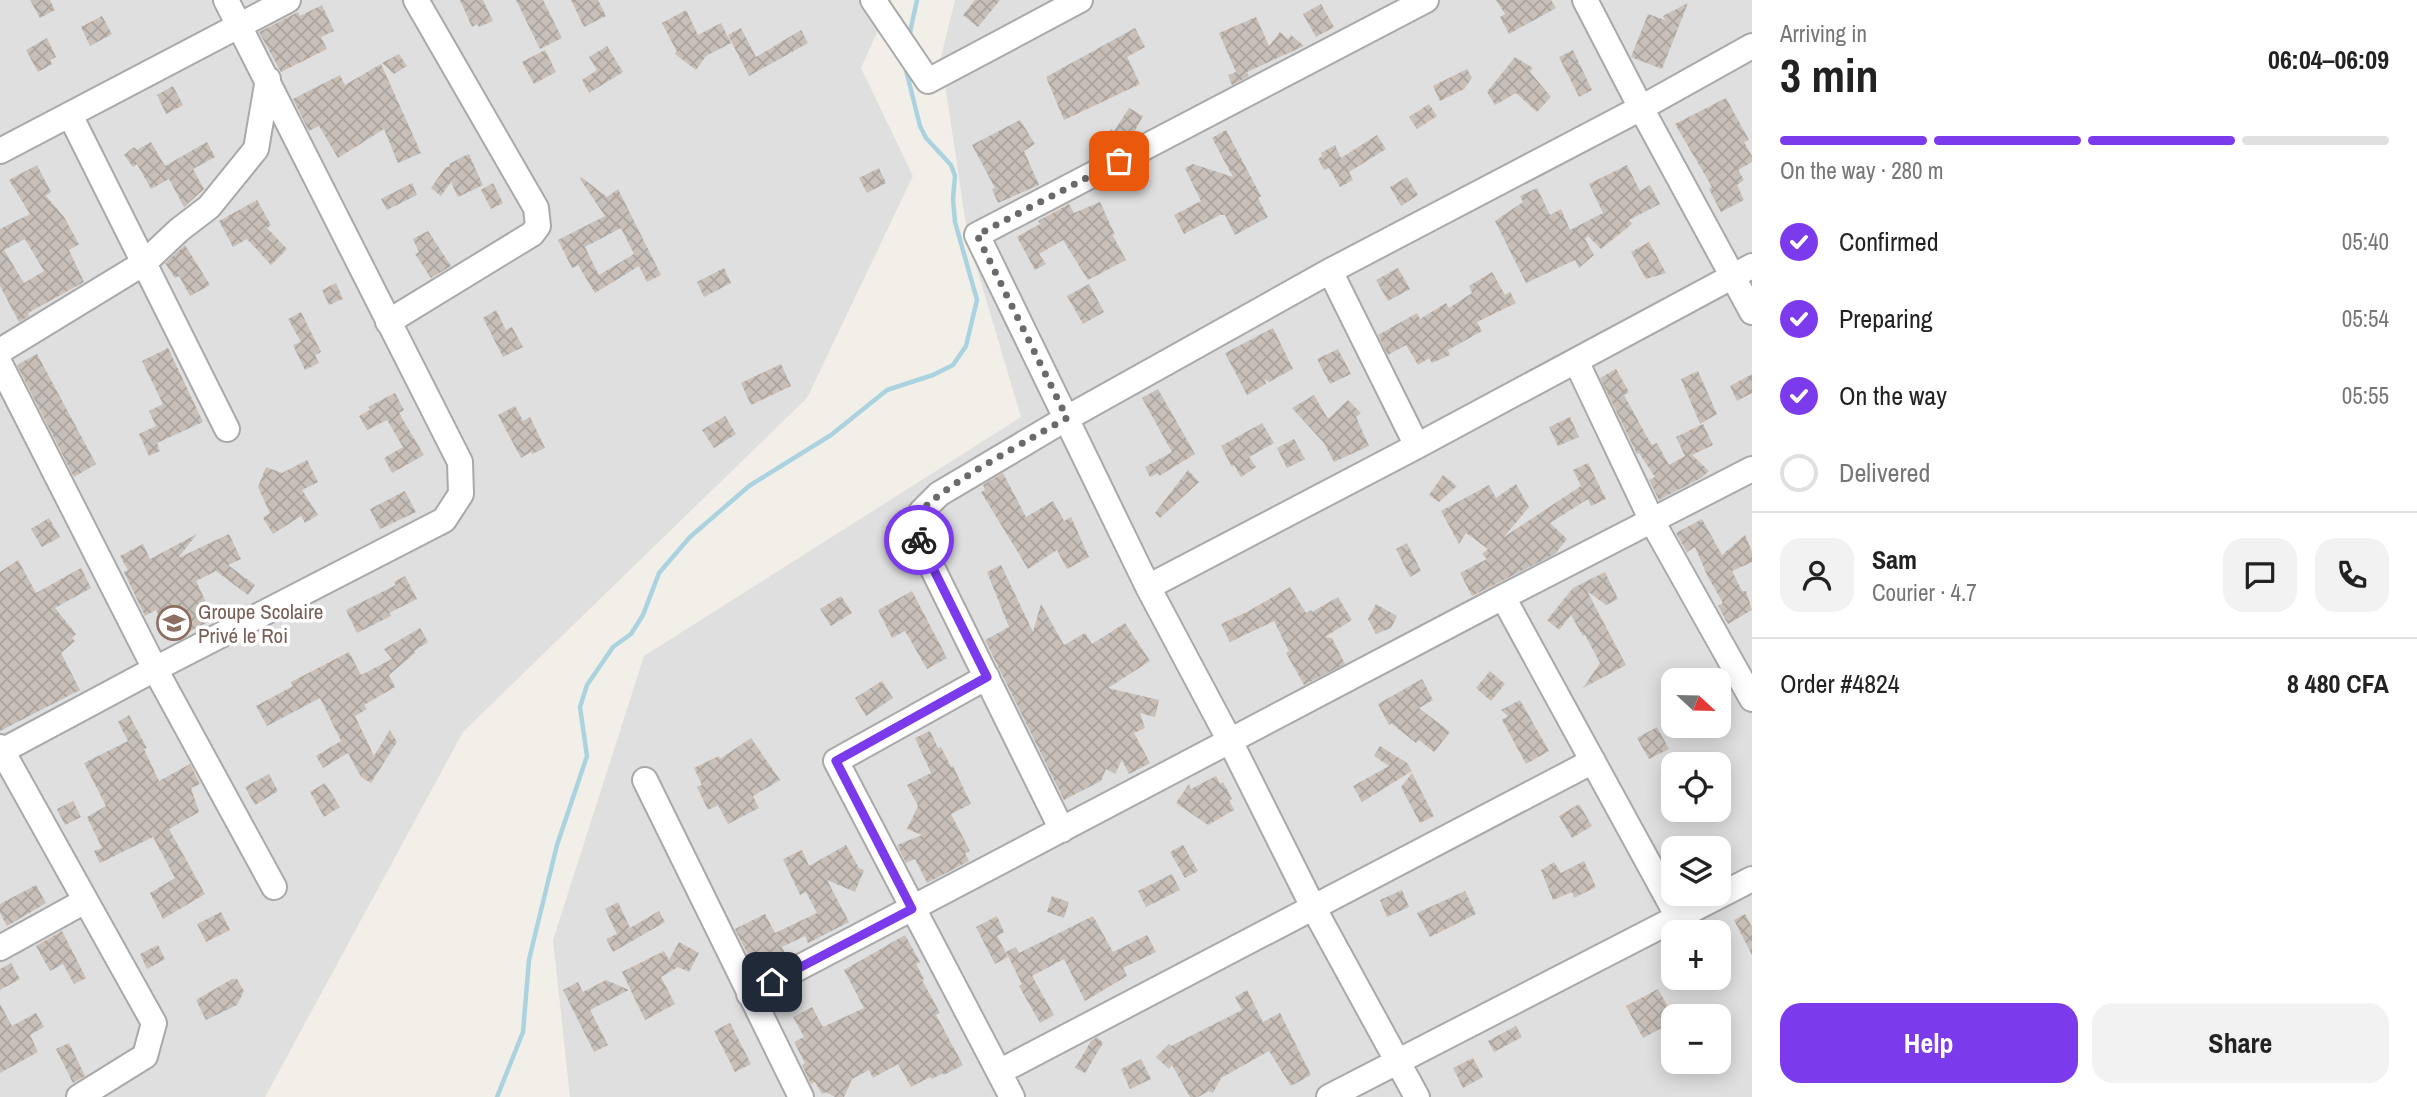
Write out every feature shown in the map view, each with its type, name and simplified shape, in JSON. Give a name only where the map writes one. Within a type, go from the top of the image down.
[{"type":"street","points":[[79,1097],[145,1056],[154,1023],[1,750],[444,520],[461,494],[460,462],[226,0]]},
{"type":"street","points":[[0,151],[288,0]]},
{"type":"street","points":[[388,322],[532,234],[538,226],[536,208],[416,0]]},
{"type":"street","points":[[873,0],[928,81],[1080,0]]},
{"type":"street","points":[[1417,1097],[1313,907],[1231,743],[1148,587],[977,235],[1426,0]]},
{"type":"street","points":[[1585,0],[1640,107],[1742,271],[1752,312]]},
{"type":"street","points":[[1062,830],[916,535],[921,512],[939,494],[1067,418],[1330,271],[1752,46]]},
{"type":"street","points":[[0,351],[144,263],[179,230],[209,207],[256,149],[268,79]]},
{"type":"street","points":[[70,115],[227,429]]},
{"type":"street","points":[[1330,271],[1417,446]]},
{"type":"street","points":[[1148,587],[1742,271]]},
{"type":"street","points":[[1576,361],[1651,521],[1752,699]]},
{"type":"street","points":[[0,364],[155,668],[274,887]]},
{"type":"street","points":[[749,994],[1752,469]]},
{"type":"street","points":[[1503,597],[1678,917]]},
{"type":"street","points":[[987,677],[836,761],[1012,1097]]},
{"type":"street","points":[[999,1072],[1592,761]]},
{"type":"street","points":[[645,780],[801,1097]]},
{"type":"street","points":[[1329,1097],[1752,879]]},
{"type":"street","points":[[0,948],[85,901]]},
{"type":"shaded area","points":[[0,0],[892,0],[861,68],[913,176],[807,398],[463,732],[265,1097],[0,1097]]},
{"type":"shaded area","points":[[955,0],[1752,0],[1752,1097],[570,1097],[553,940],[644,656],[1021,417],[968,239],[941,57]]},
{"type":"building","points":[[30,0],[50,0],[55,10],[40,18]]},
{"type":"building","points":[[460,0],[483,0],[493,21],[472,27]]},
{"type":"building","points":[[516,0],[543,0],[562,38],[540,49]]},
{"type":"building","points":[[571,0],[598,0],[606,16],[584,27]]},
{"type":"building","points":[[975,0],[1000,0],[978,27],[963,15]]},
{"type":"building","points":[[1496,0],[1551,0],[1556,8],[1509,34],[1500,17],[1505,14]]},
{"type":"building","points":[[1688,3],[1662,69],[1631,57],[1648,14],[1665,20],[1663,16]]},
{"type":"building","points":[[1321,4],[1334,27],[1316,37],[1303,14]]},
{"type":"building","points":[[322,5],[334,31],[321,37],[327,49],[281,72],[259,32],[298,12],[300,16]]},
{"type":"building","points":[[686,10],[698,35],[721,23],[731,43],[706,56],[696,70],[675,54],[677,52],[662,23]]},
{"type":"building","points":[[102,16],[112,34],[90,46],[81,27]]},
{"type":"building","points":[[1256,17],[1269,46],[1280,32],[1288,39],[1291,35],[1304,46],[1247,72],[1249,76],[1232,85],[1228,75],[1236,72],[1219,33]]},
{"type":"building","points":[[741,28],[756,57],[801,30],[808,43],[749,76],[728,35]]},
{"type":"building","points":[[1135,28],[1145,47],[1127,57],[1140,84],[1064,120],[1046,77]]},
{"type":"building","points":[[47,38],[56,57],[50,60],[52,64],[38,72],[26,50]]},
{"type":"building","points":[[607,46],[623,72],[589,93],[582,80],[597,70],[589,57]]},
{"type":"building","points":[[545,50],[556,72],[534,84],[522,62]]},
{"type":"building","points":[[1573,50],[1592,90],[1579,97],[1559,57]]},
{"type":"building","points":[[399,54],[407,66],[394,74],[382,63]]},
{"type":"building","points":[[1515,57],[1533,68],[1530,72],[1551,97],[1537,112],[1516,93],[1495,105],[1487,92]]},
{"type":"building","points":[[381,64],[421,153],[398,163],[384,129],[338,158],[319,126],[309,131],[293,99],[340,75],[345,85]]},
{"type":"building","points":[[1467,69],[1472,78],[1464,89],[1440,101],[1433,86]]},
{"type":"building","points":[[173,86],[183,105],[166,114],[157,95]]},
{"type":"building","points":[[1726,98],[1749,140],[1744,142],[1752,156],[1752,162],[1738,170],[1744,180],[1737,185],[1744,200],[1721,212],[1709,189],[1712,187],[1675,124]]},
{"type":"building","points":[[1429,104],[1437,116],[1417,129],[1409,117]]},
{"type":"building","points":[[1129,108],[1143,116],[1133,134],[1128,131],[1120,144],[1106,151],[1100,146]]},
{"type":"building","points":[[1020,120],[1035,144],[1024,151],[1039,185],[998,203],[992,189],[995,188],[972,145]]},
{"type":"building","points":[[1226,130],[1261,196],[1258,198],[1268,217],[1235,235],[1225,215],[1220,215],[1184,234],[1174,215],[1201,201],[1185,168],[1193,164],[1233,177],[1212,138]]},
{"type":"building","points":[[1377,135],[1386,149],[1349,172],[1353,180],[1340,187],[1329,168],[1324,170],[1318,159],[1322,156],[1321,153],[1335,145],[1341,158]]},
{"type":"building","points":[[151,142],[165,166],[207,142],[215,157],[193,169],[204,189],[184,207],[169,179],[151,189],[137,164],[133,167],[124,155],[134,147],[137,150]]},
{"type":"building","points":[[468,154],[483,185],[458,197],[451,182],[441,196],[431,188],[449,164]]},
{"type":"building","points":[[37,165],[51,192],[46,196],[64,217],[79,244],[69,250],[84,282],[28,313],[29,316],[19,322],[0,286],[0,229],[30,214],[9,180]],"holes":[[[25,239],[44,271],[24,283],[4,250]]]},
{"type":"building","points":[[1627,165],[1640,191],[1650,185],[1660,204],[1629,220],[1632,224],[1601,249],[1588,236],[1585,239],[1594,255],[1579,268],[1575,260],[1526,283],[1495,221],[1523,202],[1520,196],[1537,188],[1550,215],[1561,209],[1570,230],[1603,213],[1589,184]]},
{"type":"building","points":[[879,168],[886,183],[867,193],[859,178]]},
{"type":"building","points":[[581,177],[607,197],[618,189],[661,275],[647,282],[639,266],[595,293],[578,265],[572,268],[558,240],[605,216]],"holes":[[[621,228],[634,254],[599,275],[585,247]]]},
{"type":"building","points":[[1407,177],[1418,195],[1401,206],[1390,187]]},
{"type":"building","points":[[412,183],[417,195],[387,210],[381,199]]},
{"type":"building","points":[[493,183],[503,203],[491,209],[481,190]]},
{"type":"building","points":[[257,200],[271,225],[267,228],[287,249],[271,265],[247,239],[233,247],[219,221]]},
{"type":"building","points":[[1100,202],[1115,235],[1112,234],[1126,260],[1088,280],[1063,240],[1039,254],[1046,264],[1035,270],[1017,237],[1040,224],[1038,221],[1069,204],[1074,213]]},
{"type":"building","points":[[428,231],[451,266],[431,278],[415,254],[419,252],[413,239]]},
{"type":"building","points":[[1649,242],[1666,273],[1646,279],[1631,252]]},
{"type":"building","points":[[185,245],[210,285],[190,296],[179,276],[175,278],[165,263]]},
{"type":"building","points":[[724,268],[731,283],[704,297],[697,282]]},
{"type":"building","points":[[1398,268],[1410,289],[1388,301],[1376,280]]},
{"type":"building","points":[[1492,272],[1505,295],[1510,292],[1516,303],[1477,322],[1482,331],[1448,350],[1450,355],[1432,363],[1429,358],[1418,365],[1406,345],[1388,355],[1378,335],[1417,313],[1420,319],[1446,303],[1449,308],[1472,293],[1469,286]]},
{"type":"building","points":[[336,283],[343,299],[329,305],[322,290]]},
{"type":"building","points":[[1089,284],[1104,312],[1083,324],[1067,296]]},
{"type":"building","points":[[496,310],[506,330],[512,327],[523,347],[503,357],[483,318]]},
{"type":"building","points":[[301,312],[321,352],[315,355],[319,363],[305,370],[293,345],[301,342],[288,319]]},
{"type":"building","points":[[1273,328],[1293,369],[1269,382],[1265,379],[1266,384],[1247,395],[1225,353]]},
{"type":"building","points":[[168,348],[203,422],[157,443],[160,451],[149,456],[139,434],[156,426],[149,411],[163,404],[142,361]]},
{"type":"building","points":[[1338,349],[1351,374],[1330,384],[1317,359]]},
{"type":"building","points":[[37,354],[96,464],[74,477],[17,365]]},
{"type":"building","points":[[781,364],[791,386],[751,405],[741,383]]},
{"type":"building","points":[[1616,369],[1629,392],[1624,395],[1647,437],[1652,445],[1657,443],[1669,465],[1685,456],[1676,437],[1703,424],[1713,445],[1692,455],[1709,471],[1701,478],[1659,500],[1649,480],[1655,477],[1639,453],[1637,454],[1600,378]]},
{"type":"building","points":[[1698,371],[1717,414],[1700,424],[1681,379]]},
{"type":"building","points":[[1752,374],[1752,393],[1737,401],[1730,386]]},
{"type":"building","points":[[1158,389],[1195,454],[1159,476],[1158,473],[1150,477],[1145,467],[1172,452],[1142,398]]},
{"type":"building","points":[[395,393],[404,410],[399,413],[424,455],[392,473],[384,458],[403,447],[387,420],[367,430],[359,416],[370,410],[368,407]]},
{"type":"building","points":[[1314,395],[1328,419],[1348,400],[1361,413],[1356,417],[1369,446],[1334,462],[1324,443],[1292,408]]},
{"type":"building","points":[[515,406],[523,421],[530,417],[545,448],[521,458],[498,415]]},
{"type":"building","points":[[725,416],[736,434],[714,448],[702,430]]},
{"type":"building","points":[[1570,417],[1579,437],[1558,446],[1549,427]]},
{"type":"building","points":[[1262,423],[1274,443],[1249,457],[1256,467],[1241,477],[1234,465],[1232,467],[1221,446]]},
{"type":"building","points":[[1294,439],[1305,459],[1287,468],[1277,448]]},
{"type":"building","points":[[307,460],[318,482],[302,490],[318,515],[305,523],[301,516],[273,534],[263,518],[270,513],[258,487],[266,467],[282,473]]},
{"type":"building","points":[[1588,463],[1606,499],[1591,506],[1588,499],[1550,523],[1567,539],[1555,554],[1472,596],[1460,573],[1487,559],[1482,554],[1488,549],[1466,533],[1459,544],[1441,511],[1489,485],[1496,498],[1516,484],[1529,507],[1504,537],[1581,486],[1573,470]]},
{"type":"building","points":[[1188,470],[1199,482],[1160,518],[1155,513]]},
{"type":"building","points":[[1003,473],[1026,517],[1053,501],[1064,521],[1071,517],[1089,557],[1067,569],[1057,550],[1028,569],[981,492],[985,490],[983,485]]},
{"type":"building","points":[[1443,475],[1457,486],[1439,502],[1429,495]]},
{"type":"building","points":[[405,491],[416,512],[380,529],[370,509]]},
{"type":"building","points":[[49,518],[60,537],[42,547],[31,529]]},
{"type":"building","points":[[1702,519],[1722,555],[1745,535],[1752,552],[1752,562],[1732,571],[1742,591],[1746,591],[1752,610],[1728,624],[1718,606],[1723,603],[1695,547],[1687,552],[1676,533]]},
{"type":"building","points":[[197,534],[178,558],[229,534],[241,559],[228,565],[255,585],[248,595],[216,571],[196,581],[214,619],[171,641],[156,610],[145,616],[124,572],[128,570],[120,556],[143,544],[150,559]]},
{"type":"building","points":[[1407,543],[1421,571],[1410,577],[1396,549]]},
{"type":"building","points":[[18,560],[36,593],[81,568],[91,588],[55,608],[76,634],[72,638],[75,641],[61,653],[80,690],[0,731],[0,572]]},
{"type":"building","points":[[1001,565],[1033,632],[1041,604],[1064,645],[1085,633],[1092,644],[1125,623],[1150,661],[1108,688],[1159,700],[1155,717],[1140,713],[1145,728],[1134,733],[1150,763],[1129,774],[1122,760],[1115,774],[1106,769],[1101,781],[1064,800],[985,640],[1009,627],[987,572]]},
{"type":"building","points":[[1605,572],[1618,599],[1606,605],[1587,591],[1626,665],[1583,688],[1600,663],[1571,615],[1559,630],[1547,620],[1573,588]]},
{"type":"building","points":[[405,576],[417,599],[357,633],[346,610],[396,585],[394,582]]},
{"type":"building","points":[[1290,587],[1306,613],[1338,597],[1352,620],[1325,637],[1332,638],[1345,664],[1304,685],[1286,653],[1289,651],[1274,621],[1230,642],[1221,624]]},
{"type":"building","points":[[912,591],[947,658],[927,669],[905,631],[892,638],[878,610]]},
{"type":"building","points":[[841,596],[852,613],[831,626],[820,609]]},
{"type":"building","points":[[1376,604],[1397,616],[1391,628],[1376,634],[1368,619]]},
{"type":"building","points":[[420,628],[428,642],[414,651],[415,653],[389,675],[395,687],[364,705],[367,709],[355,716],[374,756],[390,730],[397,742],[371,783],[361,777],[348,753],[323,768],[316,756],[341,741],[320,698],[267,726],[256,706],[293,686],[291,682],[349,652],[361,675],[392,659],[384,649]]},
{"type":"building","points":[[1490,671],[1505,684],[1491,701],[1476,688]]},
{"type":"building","points":[[1422,679],[1433,700],[1419,708],[1450,732],[1434,752],[1419,740],[1416,743],[1391,723],[1389,725],[1378,704]]},
{"type":"building","points":[[882,681],[893,698],[866,716],[855,698]]},
{"type":"building","points":[[1520,700],[1549,751],[1526,764],[1502,720],[1508,716],[1501,710]]},
{"type":"building","points":[[129,715],[147,748],[144,749],[159,781],[190,764],[200,784],[191,788],[199,812],[169,829],[205,894],[163,919],[150,893],[175,878],[153,837],[100,863],[94,851],[102,848],[87,817],[106,806],[84,763],[128,741],[118,722]]},
{"type":"building","points":[[1657,727],[1669,749],[1649,759],[1637,738]]},
{"type":"building","points":[[930,731],[938,748],[941,747],[951,767],[953,766],[971,804],[951,814],[970,851],[965,853],[969,861],[927,883],[915,859],[906,863],[897,845],[922,835],[907,829],[918,806],[907,785],[931,773],[915,738]]},
{"type":"building","points":[[751,738],[780,780],[753,796],[759,808],[728,824],[718,805],[708,810],[697,787],[702,785],[694,768],[719,756],[720,759]]},
{"type":"building","points":[[1380,746],[1407,763],[1412,771],[1362,802],[1353,786],[1389,766],[1374,756]]},
{"type":"building","points":[[1412,773],[1434,816],[1420,823],[1401,787]]},
{"type":"building","points":[[269,774],[278,791],[255,805],[245,787]]},
{"type":"building","points":[[1216,776],[1220,784],[1223,782],[1232,799],[1229,800],[1234,810],[1208,825],[1176,803],[1189,784],[1191,789]]},
{"type":"building","points":[[325,783],[340,807],[324,817],[310,792]]},
{"type":"building","points":[[73,801],[81,817],[65,825],[57,809]]},
{"type":"building","points":[[1579,804],[1592,826],[1572,838],[1559,816]]},
{"type":"building","points":[[846,845],[859,868],[864,870],[855,892],[827,880],[849,922],[808,943],[805,936],[782,947],[785,953],[755,969],[735,929],[765,914],[775,933],[817,913],[806,892],[800,895],[783,859],[802,850],[809,866]]},
{"type":"building","points":[[1183,845],[1198,871],[1185,878],[1170,852]]},
{"type":"building","points":[[1584,861],[1596,887],[1574,898],[1572,892],[1553,900],[1541,870],[1554,862],[1561,873]]},
{"type":"building","points":[[1172,874],[1180,890],[1146,907],[1138,891]]},
{"type":"building","points":[[36,885],[46,903],[7,926],[0,913],[0,904]]},
{"type":"building","points":[[1402,890],[1409,907],[1387,917],[1380,900]]},
{"type":"building","points":[[1465,891],[1476,914],[1430,937],[1417,913]]},
{"type":"building","points":[[1052,896],[1069,902],[1064,918],[1047,912]]},
{"type":"building","points":[[618,902],[630,928],[659,911],[665,922],[613,952],[606,939],[617,934],[605,909]]},
{"type":"building","points":[[221,912],[230,930],[206,942],[197,924]]},
{"type":"building","points":[[1745,914],[1752,927],[1752,955],[1734,920]]},
{"type":"building","points":[[997,916],[1004,932],[997,936],[1008,957],[995,964],[976,927]]},
{"type":"building","points":[[1093,916],[1113,952],[1147,935],[1156,952],[1123,968],[1127,976],[1085,1001],[1064,959],[1032,976],[1054,1015],[1040,1023],[1019,986],[1022,984],[1006,952],[1016,947],[1019,953]]},
{"type":"building","points":[[62,931],[86,978],[74,984],[63,964],[50,971],[36,946]]},
{"type":"building","points":[[905,935],[920,962],[916,964],[924,979],[922,980],[940,1013],[936,1015],[963,1065],[911,1087],[898,1064],[873,1078],[869,1070],[852,1079],[844,1097],[835,1097],[826,1092],[822,1094],[815,1082],[811,1084],[802,1065],[805,1063],[794,1042],[804,1037],[793,1017],[812,1007],[823,1027],[864,1008],[844,970]]},
{"type":"building","points":[[679,942],[699,953],[689,972],[678,967],[661,977],[675,1004],[645,1020],[622,972],[664,951],[669,960]]},
{"type":"building","points":[[158,945],[165,959],[147,969],[140,954]]},
{"type":"building","points":[[11,963],[20,979],[0,990],[0,969]]},
{"type":"building","points":[[232,979],[237,979],[244,991],[237,1005],[206,1020],[196,1000]]},
{"type":"building","points":[[606,980],[629,990],[590,1010],[608,1045],[594,1052],[563,990],[578,982],[583,992]]},
{"type":"building","points":[[1658,989],[1667,1004],[1661,1004],[1661,1028],[1643,1038],[1626,1006]]},
{"type":"building","points":[[1247,990],[1263,1022],[1280,1013],[1311,1075],[1291,1086],[1269,1051],[1221,1078],[1213,1093],[1209,1091],[1198,1097],[1190,1097],[1172,1065],[1169,1069],[1156,1057],[1169,1044],[1171,1046],[1242,1010],[1235,997]]},
{"type":"building","points":[[0,1004],[12,1026],[36,1013],[44,1027],[30,1035],[38,1052],[0,1073]]},
{"type":"building","points":[[730,1023],[751,1064],[735,1072],[714,1031]]},
{"type":"building","points":[[1516,1026],[1522,1037],[1494,1052],[1488,1041]]},
{"type":"building","points":[[1097,1037],[1103,1043],[1085,1073],[1075,1068],[1091,1041]]},
{"type":"building","points":[[69,1043],[85,1076],[73,1083],[56,1049]]},
{"type":"building","points":[[1473,1058],[1483,1077],[1463,1088],[1453,1068]]},
{"type":"building","points":[[1141,1059],[1151,1079],[1130,1089],[1121,1069]]},
{"type":"waterway","points":[[909,37],[917,0]]},
{"type":"waterway","points":[[497,1097],[523,1032],[529,960],[557,845],[587,756],[580,707],[587,685],[613,647],[631,634],[643,615],[659,573],[690,537],[749,486],[831,435],[887,390],[933,375],[953,365],[966,346],[977,300],[955,222],[955,176],[951,165],[926,138],[920,126],[905,66]]},
{"type":"way so far","points":[[919,540],[916,535],[921,512],[939,494],[1067,418],[977,235],[1119,161]]},
{"type":"place","name":"Groupe Scolaire Privé le Roi","points":[[174,623]]},
{"type":"route","points":[[772,982],[912,909],[836,761],[987,677],[919,540]]}]
